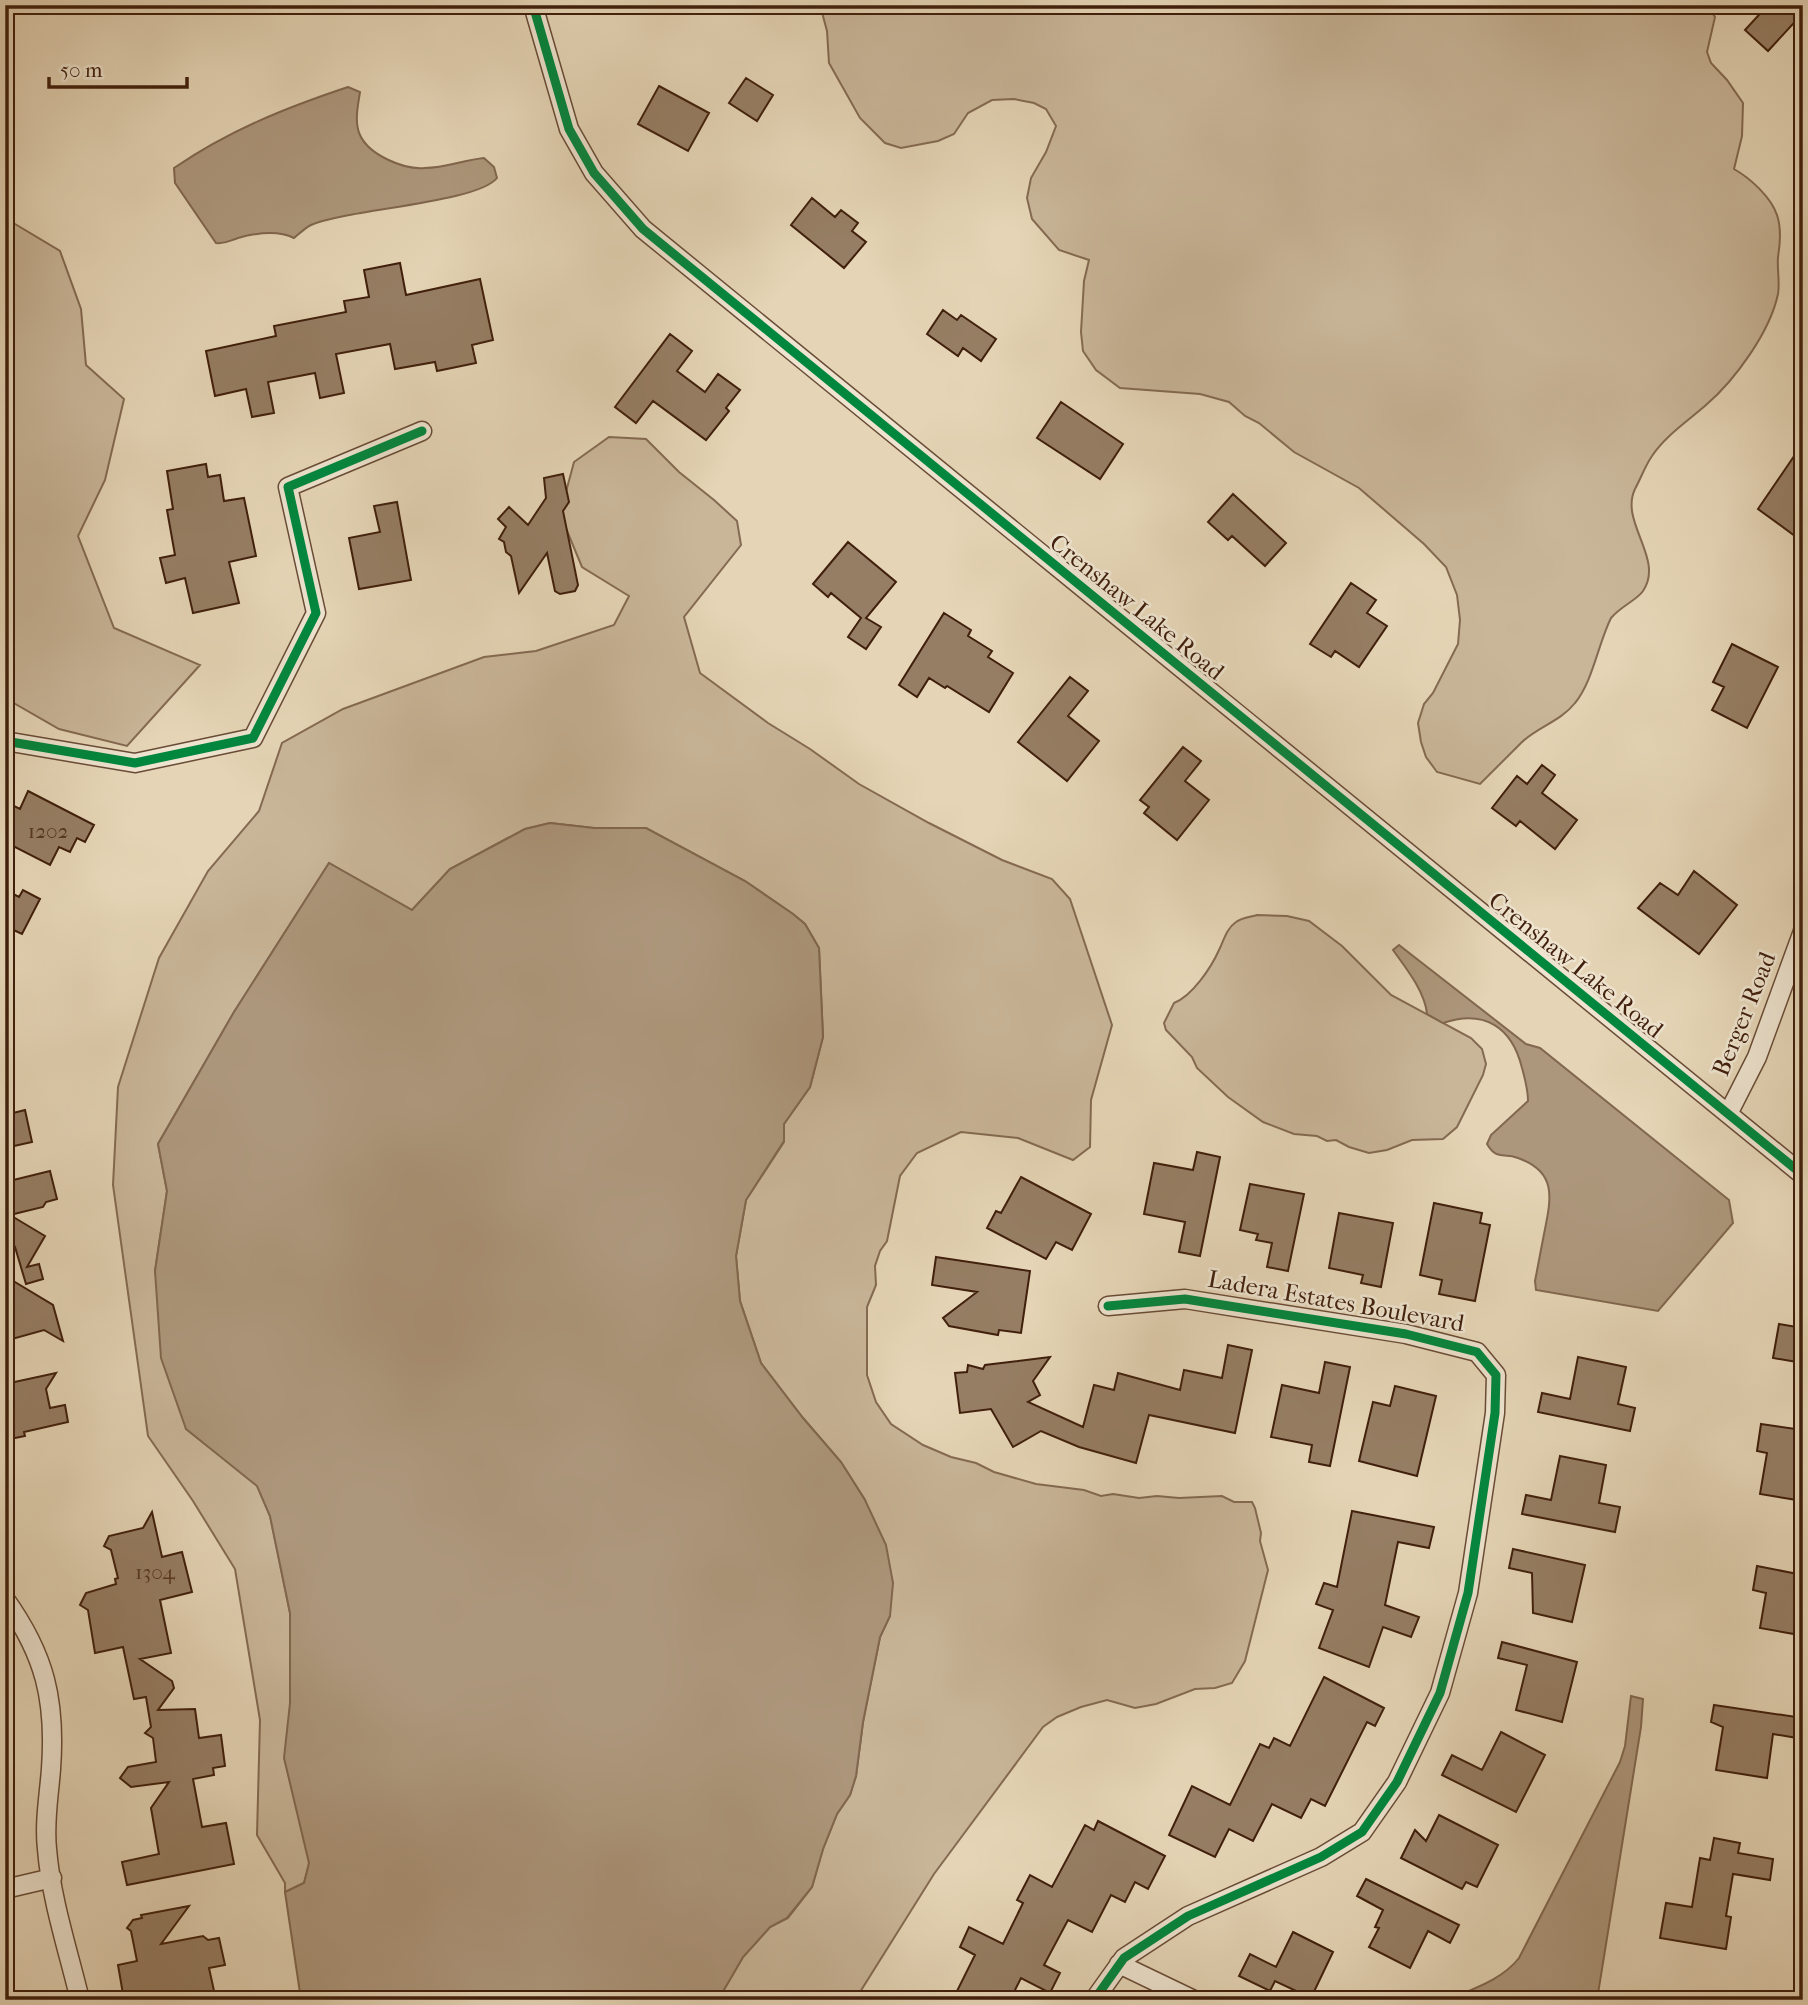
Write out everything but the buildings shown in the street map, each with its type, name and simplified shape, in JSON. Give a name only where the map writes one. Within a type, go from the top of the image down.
[{"type":"street","name":"Crenshaw Lake Road","points":[[533,5],[569,129],[594,173],[643,229],[1803,1175]]},
{"type":"street","points":[[5,741],[135,763],[253,738],[316,613],[288,487],[422,431]]},
{"type":"street","name":"Berger Road","points":[[1728,1114],[1757,1057],[1803,931]]},
{"type":"street","name":"Ladera Estates Boulevard","points":[[1094,2000],[1124,1958],[1188,1916],[1321,1857],[1362,1832],[1397,1782],[1440,1693],[1468,1593],[1495,1413],[1496,1375],[1476,1352],[1406,1334],[1185,1299],[1108,1306]]},
{"type":"street","points":[[5,1599],[22,1623],[42,1665],[51,1701],[47,1850],[80,2000]]},
{"type":"street","points":[[5,1889],[52,1878]]},
{"type":"street","points":[[1119,1964],[1194,2000]]},
{"type":"shaded area","points":[[820,5],[1707,5],[1715,17],[1707,52],[1711,63],[1743,103],[1742,136],[1734,169],[1747,177],[1765,195],[1778,220],[1778,294],[1767,324],[1739,369],[1717,395],[1664,442],[1645,468],[1632,502],[1636,527],[1649,566],[1648,579],[1643,591],[1611,618],[1591,673],[1575,703],[1522,742],[1480,784],[1437,772],[1426,757],[1418,723],[1424,704],[1433,693],[1458,644],[1460,620],[1457,595],[1446,567],[1424,544],[1359,488],[1294,452],[1229,402],[1200,394],[1120,388],[1096,370],[1083,351],[1081,332],[1084,281],[1089,260],[1059,250],[1032,219],[1027,198],[1031,178],[1046,152],[1056,126],[1046,109],[1034,103],[1014,99],[992,100],[968,113],[954,134],[938,141],[901,148],[885,143],[860,118],[829,63],[827,31]]},
{"type":"shaded area","points":[[348,87],[360,92],[357,119],[360,135],[379,155],[398,164],[417,168],[440,167],[484,158],[494,167],[497,178],[485,187],[465,194],[329,219],[311,225],[294,238],[267,233],[216,243],[175,183],[174,168],[216,142],[258,121]]},
{"type":"shaded area","points":[[5,218],[60,251],[81,309],[86,365],[124,399],[105,480],[78,536],[114,628],[200,665],[127,746],[59,729],[5,698]]},
{"type":"shaded area","points":[[609,437],[646,439],[679,472],[737,521],[741,545],[684,617],[700,673],[859,784],[1002,860],[1052,879],[1070,899],[1112,1025],[1091,1100],[1090,1147],[1073,1160],[1018,1138],[961,1132],[917,1153],[900,1176],[887,1241],[875,1266],[876,1285],[867,1307],[867,1375],[876,1402],[891,1424],[923,1445],[994,1472],[1036,1484],[1084,1490],[1101,1496],[1222,1496],[1234,1502],[1252,1502],[1268,1570],[1245,1661],[1232,1683],[1215,1688],[1195,1689],[1156,1704],[1135,1708],[1107,1700],[1057,1717],[1043,1727],[934,1874],[855,2000],[718,2000],[743,1957],[770,1927],[788,1918],[812,1887],[823,1849],[837,1814],[850,1795],[856,1776],[863,1722],[880,1637],[890,1616],[865,1500],[841,1462],[761,1363],[740,1301],[736,1256],[746,1200],[784,1142],[784,1124],[810,1087],[823,1037],[819,948],[805,924],[793,914],[745,881],[646,828],[594,828],[550,823],[525,829],[450,869],[412,910],[329,863],[234,1012],[158,1144],[167,1191],[155,1271],[186,1429],[257,1485],[270,1516],[290,1613],[290,1703],[310,1862],[304,1883],[285,1892],[285,1883],[257,1835],[260,1720],[235,1569],[148,1436],[113,1185],[118,1087],[159,958],[208,871],[259,811],[282,743],[343,709],[484,657],[536,651],[614,625],[629,596],[582,567],[560,514],[574,462]]},
{"type":"shaded area","points":[[550,823],[594,828],[646,828],[745,881],[793,914],[805,924],[819,948],[823,1037],[810,1087],[784,1124],[784,1141],[746,1200],[736,1256],[740,1301],[761,1363],[841,1462],[865,1500],[886,1545],[893,1583],[890,1616],[880,1637],[863,1722],[856,1776],[850,1795],[837,1814],[823,1849],[812,1887],[787,1918],[770,1927],[743,1957],[718,2000],[307,2000],[300,1993],[285,1892],[304,1883],[309,1863],[284,1758],[290,1703],[290,1613],[270,1516],[257,1486],[186,1429],[161,1358],[155,1271],[167,1191],[158,1144],[234,1012],[329,863],[412,910],[450,869],[525,829]]},
{"type":"shaded area","points":[[1257,915],[1287,916],[1309,921],[1342,946],[1391,995],[1471,1038],[1482,1049],[1486,1064],[1483,1075],[1457,1127],[1443,1139],[1412,1140],[1387,1150],[1369,1153],[1336,1140],[1327,1141],[1317,1136],[1294,1134],[1263,1122],[1228,1097],[1197,1068],[1192,1057],[1166,1030],[1164,1023],[1174,1003],[1188,994],[1206,973],[1230,928],[1240,920]]},
{"type":"shaded area","points":[[1399,945],[1526,1044],[1540,1048],[1729,1200],[1733,1223],[1658,1311],[1536,1290],[1535,1281],[1549,1209],[1546,1179],[1531,1164],[1513,1156],[1494,1153],[1487,1144],[1491,1135],[1528,1101],[1517,1054],[1503,1032],[1483,1020],[1471,1018],[1443,1023],[1427,1014],[1419,989],[1393,950]]},
{"type":"shaded area","points":[[1631,1696],[1643,1699],[1641,1727],[1597,2000],[1447,2000],[1495,1978],[1519,1958],[1620,1762],[1625,1746]]},
{"type":"cycle path","points":[[533,5],[569,129],[594,173],[643,229],[1803,1175]]},
{"type":"cycle path","points":[[5,741],[135,763],[253,738],[316,613],[288,487],[422,431]]},
{"type":"cycle path","points":[[1094,2000],[1124,1958],[1188,1916],[1321,1857],[1362,1832],[1397,1782],[1440,1693],[1468,1593],[1495,1413],[1496,1375],[1477,1352],[1406,1334],[1185,1299],[1108,1306]]}]
